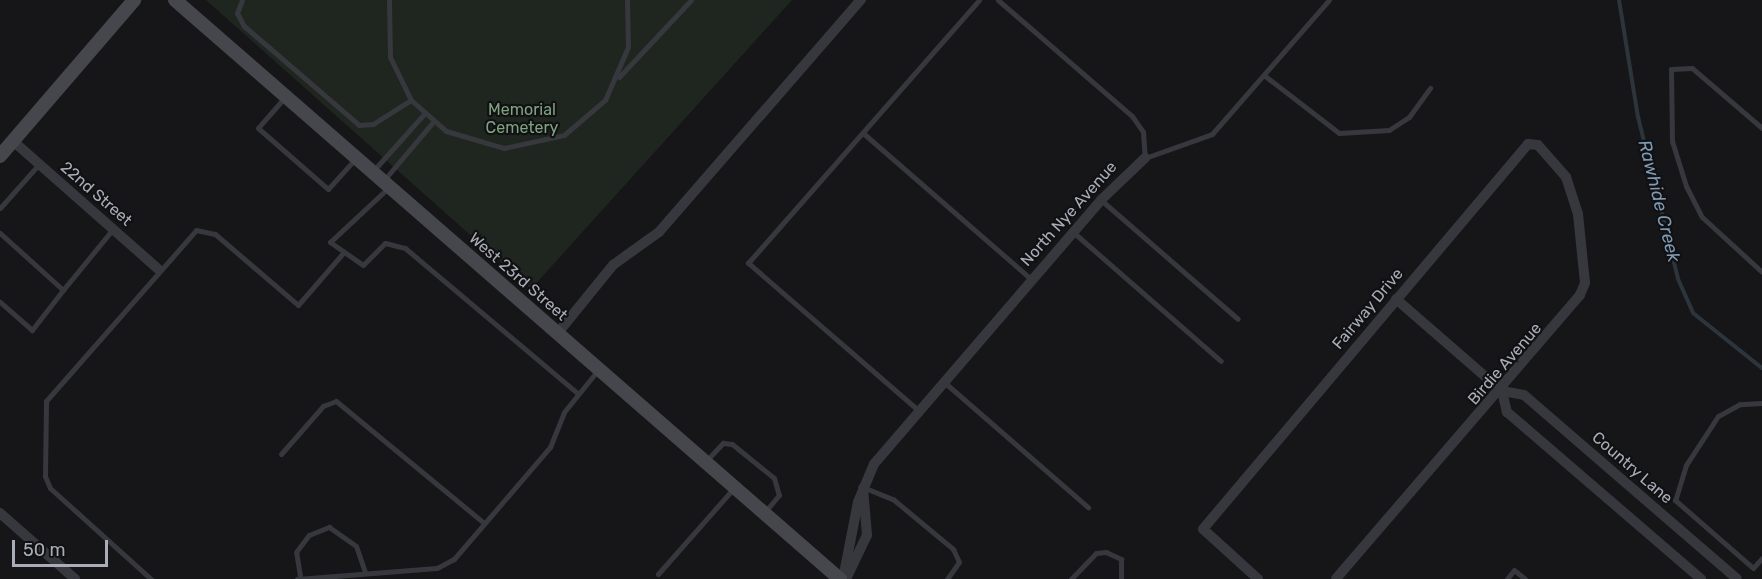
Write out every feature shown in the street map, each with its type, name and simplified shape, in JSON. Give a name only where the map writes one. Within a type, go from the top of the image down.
[{"type":"main road","points":[[0,156],[134,0]]},
{"type":"main road","name":"West 23rd Street","points":[[175,0],[557,334],[843,579]]},
{"type":"street","points":[[557,334],[612,266],[659,232],[861,0]]},
{"type":"street","name":"22nd Street","points":[[13,141],[159,269]]},
{"type":"street","name":"Fairway Drive","points":[[1258,579],[1203,529],[1396,299],[1533,144]]},
{"type":"street","name":"Birdie Avenue","points":[[1336,579],[1565,318],[1586,283],[1578,214],[1566,177],[1547,150],[1533,144]]},
{"type":"street","name":"North Nye Avenue","points":[[843,579],[844,555],[863,488],[874,464],[918,410],[1101,200],[1146,158]]},
{"type":"street","name":"Country Lane","points":[[1396,299],[1502,391],[1524,395],[1737,579]]},
{"type":"street","name":"Country Lane","points":[[1502,391],[1507,412],[1701,579]]},
{"type":"street","points":[[843,579],[867,534],[863,488]]},
{"type":"street","points":[[0,513],[75,579]]},
{"type":"lane","points":[[242,0],[237,13],[244,26],[359,125],[373,124],[411,100]]},
{"type":"lane","points":[[389,0],[390,57],[411,100],[433,122],[487,146],[537,144],[590,116],[618,78],[691,0]]},
{"type":"lane","points":[[618,78],[628,47],[627,0]]},
{"type":"lane","points":[[918,410],[748,263],[979,0]]},
{"type":"lane","points":[[998,0],[1132,116],[1143,132],[1146,158]]},
{"type":"lane","name":"North Nye Avenue","points":[[1146,158],[1212,134],[1329,0]]},
{"type":"lane","points":[[1762,128],[1692,68],[1671,69],[1672,141],[1686,186],[1702,217],[1762,272]]},
{"type":"lane","points":[[1265,76],[1339,133],[1389,130],[1410,117],[1430,88]]},
{"type":"lane","points":[[286,96],[258,128],[328,189],[356,158]]},
{"type":"lane","points":[[381,180],[424,114]]},
{"type":"lane","points":[[433,122],[330,242],[363,265],[385,243],[405,248],[578,393]]},
{"type":"lane","points":[[863,133],[1031,279]]},
{"type":"lane","points":[[0,208],[39,164]]},
{"type":"lane","points":[[1101,200],[1238,319]]},
{"type":"lane","points":[[0,302],[32,330],[113,229]]},
{"type":"lane","points":[[151,579],[50,488],[45,476],[42,412],[55,390],[185,238],[204,231],[298,305],[343,253]]},
{"type":"lane","points":[[1073,232],[1221,361]]},
{"type":"lane","points":[[0,233],[63,290]]},
{"type":"lane","points":[[365,572],[356,546],[329,527],[309,535],[296,552],[299,578],[437,568],[454,558],[550,447],[578,393],[598,369]]},
{"type":"lane","points":[[943,381],[1088,507]]},
{"type":"lane","points":[[280,454],[323,406],[336,401],[484,523]]},
{"type":"lane","points":[[1762,403],[1740,404],[1718,416],[1686,465],[1675,500],[1753,568],[1762,558]]},
{"type":"lane","points":[[705,462],[723,442],[732,444],[774,478],[779,495],[764,513]]},
{"type":"lane","points":[[658,574],[734,487]]},
{"type":"lane","points":[[863,488],[894,500],[953,549],[959,562],[946,579]]},
{"type":"lane","points":[[1071,579],[1096,553],[1106,552],[1121,559],[1121,579]]},
{"type":"lane","points":[[1507,579],[1514,570],[1525,579]]},
{"type":"green space","name":"Memorial Cemetery","points":[[206,0],[792,0],[531,289]]},
{"type":"waterway","name":"Rawhide Creek","points":[[1619,0],[1638,117],[1678,279],[1693,313],[1762,368]]}]
